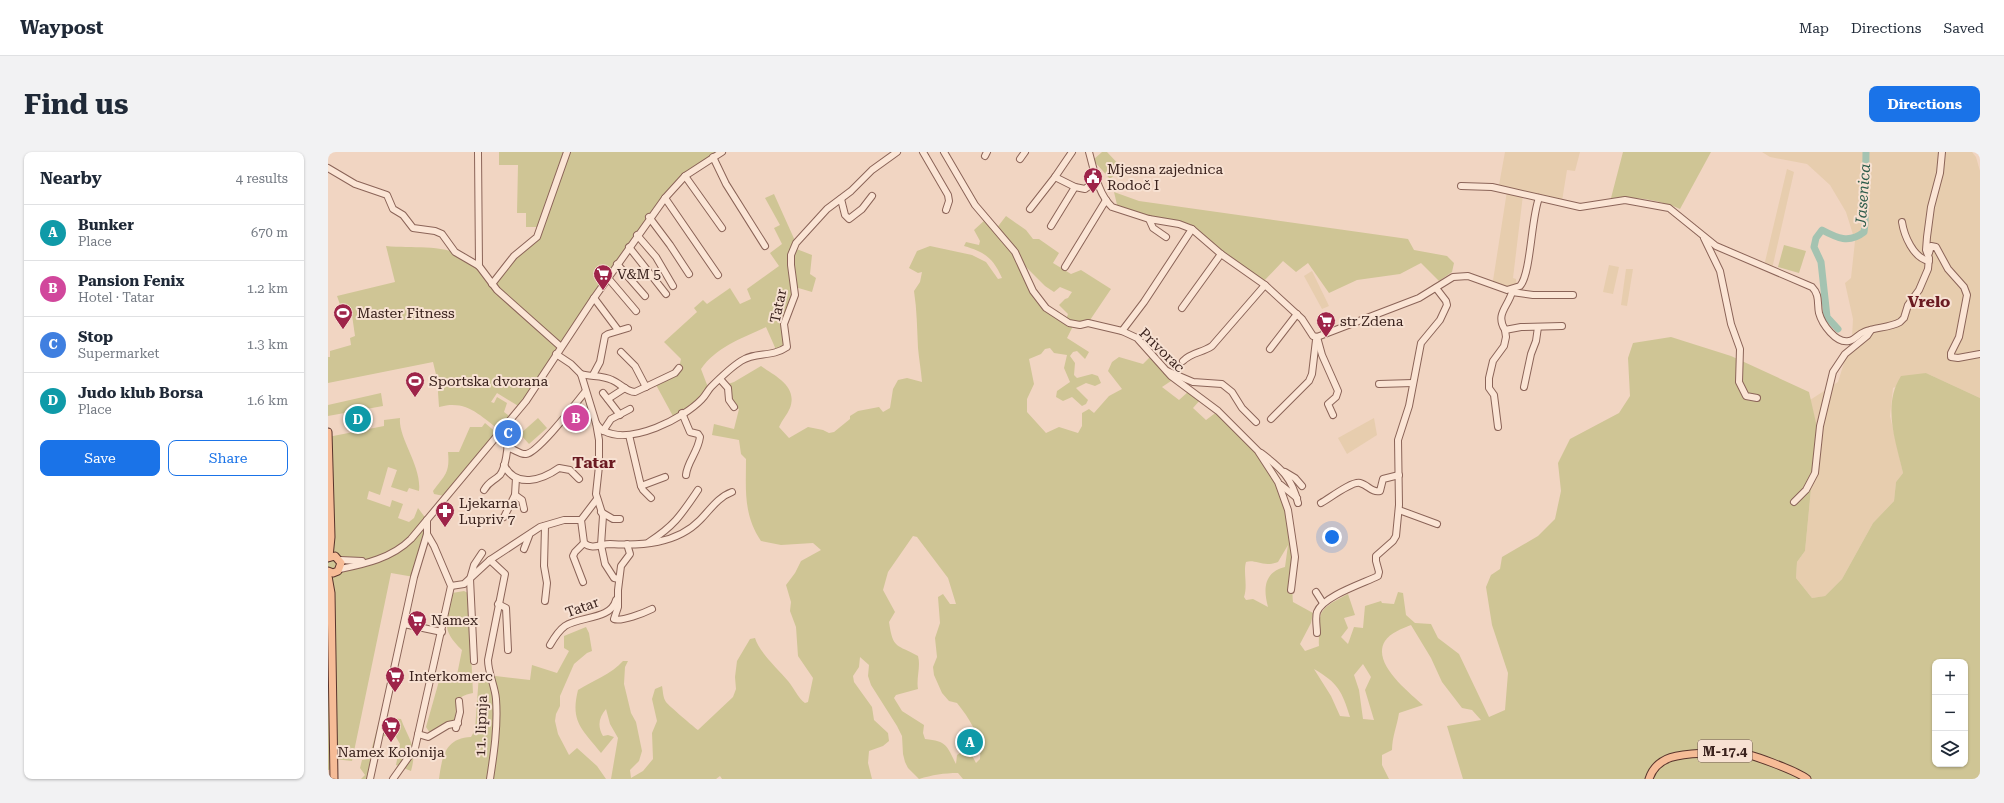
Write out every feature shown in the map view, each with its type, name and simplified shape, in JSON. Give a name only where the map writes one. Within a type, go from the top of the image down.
[{"type":"main road","points":[[328,432],[331,536],[333,558],[338,571],[331,593]]},
{"type":"main road","points":[[328,571],[338,571]]},
{"type":"main road","points":[[328,576],[331,593],[334,779]]},
{"type":"main road","name":"M-17.4","points":[[1649,779],[1658,764],[1671,757],[1729,751],[1744,753],[1795,772],[1807,779]]},
{"type":"street","points":[[478,152],[479,266]]},
{"type":"street","points":[[492,284],[514,256],[537,237],[567,152]]},
{"type":"street","points":[[338,571],[386,556],[400,548],[427,520],[526,401],[617,264],[664,198],[686,176],[722,152]]},
{"type":"street","name":"Tatar","points":[[603,431],[629,435],[662,425],[703,398],[711,387],[728,370],[746,358],[752,356],[771,355],[787,347],[784,324],[795,295],[791,255],[796,243],[827,209],[841,199],[872,170],[897,152]]},
{"type":"street","points":[[923,152],[948,195],[950,201],[946,210]]},
{"type":"street","name":"Privorac","points":[[944,152],[975,206],[1015,252],[1033,291],[1046,308],[1069,323],[1080,325],[1088,323],[1122,331],[1137,338],[1164,370],[1218,411],[1258,451],[1278,482],[1288,510],[1295,549],[1295,565],[1291,590]]},
{"type":"street","points":[[1020,159],[1025,152]]},
{"type":"street","points":[[1030,209],[1072,152]]},
{"type":"street","points":[[1089,152],[1106,200],[1118,210],[1149,219],[1179,224],[1192,229],[1221,254],[1266,285],[1306,323],[1313,336],[1317,337],[1322,356],[1338,391],[1336,397],[1328,404],[1333,415]]},
{"type":"street","points":[[1928,258],[1926,250],[1928,223],[1940,173],[1942,152]]},
{"type":"street","points":[[713,157],[730,190],[765,246]]},
{"type":"street","points":[[328,168],[355,184],[387,195],[393,209],[403,215],[413,228],[435,231],[442,234],[455,252],[479,266],[492,284],[561,347]]},
{"type":"street","points":[[1055,177],[1075,187],[1087,189],[1096,175]]},
{"type":"street","points":[[686,176],[722,228]]},
{"type":"street","points":[[1460,186],[1483,186],[1580,207],[1625,200],[1663,206],[1674,211],[1702,235],[1724,250],[1812,287],[1818,294],[1821,317],[1839,340],[1850,341],[1855,339],[1858,335],[1871,330],[1895,325],[1902,321],[1908,305],[1924,278],[1929,248],[1932,246],[1936,247],[1948,269],[1964,287],[1967,295],[1959,337],[1951,353],[1951,357],[1958,358],[1980,354]]},
{"type":"street","points":[[1051,226],[1075,187]]},
{"type":"street","points":[[841,199],[845,215],[849,219],[862,209],[872,196]]},
{"type":"street","points":[[664,198],[718,275]]},
{"type":"street","points":[[1498,427],[1494,395],[1489,388],[1489,378],[1493,361],[1504,346],[1506,337],[1501,316],[1512,291],[1520,286],[1525,278],[1539,198]]},
{"type":"street","points":[[1065,267],[1106,200]]},
{"type":"street","points":[[649,217],[689,274]]},
{"type":"street","points":[[1149,219],[1153,228],[1166,237]]},
{"type":"street","points":[[1902,222],[1904,234],[1908,242],[1919,256],[1928,258]]},
{"type":"street","points":[[1122,331],[1144,302],[1192,229]]},
{"type":"street","points":[[637,235],[656,257],[673,286]]},
{"type":"street","points":[[1702,235],[1720,271],[1731,324],[1740,349],[1739,382],[1746,396],[1756,398]]},
{"type":"street","points":[[629,247],[666,294]]},
{"type":"street","points":[[1182,308],[1221,254]]},
{"type":"street","points":[[617,264],[645,296]]},
{"type":"street","points":[[1317,337],[1419,298],[1446,280],[1464,276],[1502,289],[1533,295],[1573,295]]},
{"type":"street","points":[[608,278],[636,311]]},
{"type":"street","points":[[1183,360],[1192,353],[1212,346],[1266,285]]},
{"type":"street","points":[[1317,634],[1316,615],[1323,603],[1378,576],[1379,572],[1376,559],[1378,554],[1395,538],[1399,510],[1398,440],[1409,406],[1420,343],[1440,320],[1446,308],[1446,301],[1436,288]]},
{"type":"street","points":[[594,298],[618,330]]},
{"type":"street","points":[[1270,349],[1297,314]]},
{"type":"street","points":[[1505,330],[1562,326]]},
{"type":"street","points":[[1524,387],[1538,327]]},
{"type":"street","points":[[593,375],[600,362],[605,336],[618,330],[628,328]]},
{"type":"street","points":[[1794,502],[1806,490],[1815,473],[1820,426],[1833,372],[1845,354],[1867,336],[1871,330]]},
{"type":"street","points":[[1271,419],[1309,381],[1312,374],[1317,337]]},
{"type":"street","points":[[622,352],[635,366],[646,386]]},
{"type":"street","points":[[556,354],[571,364],[581,374],[588,376],[593,375],[613,380],[630,392],[635,392],[675,373],[679,368]]},
{"type":"street","points":[[1164,370],[1176,373],[1193,382],[1222,384],[1232,392],[1242,408],[1256,422]]},
{"type":"street","points":[[581,374],[585,392],[596,423],[599,448],[599,466],[595,487],[597,499],[602,512],[601,545],[605,564],[614,578],[619,579]]},
{"type":"street","points":[[720,379],[728,388],[729,400],[734,407]]},
{"type":"street","points":[[1379,384],[1413,383]]},
{"type":"street","points":[[608,399],[625,388]]},
{"type":"street","points":[[509,448],[522,453],[530,453],[554,429],[585,392]]},
{"type":"street","points":[[603,393],[620,415]]},
{"type":"street","points":[[596,423],[603,431],[612,419],[630,409]]},
{"type":"street","points":[[682,413],[690,432],[698,434],[700,437],[694,457],[687,469],[686,475]]},
{"type":"street","points":[[484,490],[489,481],[501,474],[505,456],[509,448],[507,438],[500,434]]},
{"type":"street","points":[[629,435],[640,486],[642,490],[651,498]]},
{"type":"street","points":[[1258,451],[1284,472],[1295,478],[1302,486]]},
{"type":"street","points":[[504,465],[508,472],[516,478],[529,481],[550,474],[558,468],[570,470],[579,479]]},
{"type":"street","points":[[1278,482],[1297,501],[1284,472]]},
{"type":"street","points":[[1322,503],[1356,483],[1362,484],[1375,492],[1380,491],[1383,479],[1399,475]]},
{"type":"street","points":[[640,486],[665,477]]},
{"type":"street","points":[[504,517],[515,495],[516,478]]},
{"type":"street","points":[[646,544],[668,530],[678,520],[698,490]]},
{"type":"street","points":[[597,499],[581,520],[584,543],[590,547],[601,545],[646,544],[666,540],[685,531],[699,521],[720,498],[732,492]]},
{"type":"street","points":[[515,495],[522,500],[524,510]]},
{"type":"street","points":[[1399,510],[1437,524]]},
{"type":"street","points":[[602,512],[613,519],[620,519]]},
{"type":"street","points":[[370,779],[414,577],[427,534],[427,520]]},
{"type":"street","points":[[451,586],[464,584],[490,560],[545,526],[564,520],[581,520]]},
{"type":"street","name":"Tatar","points":[[545,526],[544,566],[547,583],[545,601]]},
{"type":"street","points":[[393,779],[415,748],[451,586],[434,546],[427,534]]},
{"type":"street","points":[[524,549],[529,536]]},
{"type":"street","name":"Tatar","points":[[583,582],[574,556],[575,552],[584,543]]},
{"type":"street","name":"Tatar","points":[[550,645],[559,630],[566,625],[574,621],[599,615],[610,609],[616,602],[621,566],[630,554],[627,544]]},
{"type":"street","points":[[474,661],[470,579],[474,565],[482,553]]},
{"type":"street","points":[[333,558],[368,561]]},
{"type":"street","name":"11. lipnja","points":[[490,560],[505,574],[488,660],[495,691],[497,723],[490,779]]},
{"type":"street","name":"Tatar","points":[[618,590],[618,607],[614,615],[615,620],[640,615],[652,609]]},
{"type":"street","points":[[1316,592],[1323,603]]},
{"type":"street","points":[[498,604],[506,608],[508,650]]},
{"type":"street","points":[[404,624],[442,632]]},
{"type":"street","points":[[418,734],[428,737],[448,725],[457,725],[459,701]]},
{"type":"shaded area","points":[[499,152],[721,152],[680,180],[520,407],[497,393],[491,402],[494,403],[497,397],[507,403],[504,412],[512,418],[501,431],[473,410],[458,405],[439,407],[439,387],[433,362],[328,383],[328,357],[330,357],[330,351],[351,345],[350,338],[355,336],[352,315],[344,316],[337,296],[395,282],[386,246],[434,248],[458,253],[469,258],[479,266],[492,283],[532,241],[541,227],[526,227],[526,213],[517,213],[518,165],[499,165]]},
{"type":"shaded area","points":[[1102,152],[1107,152],[1122,168],[1110,179],[1093,160]]},
{"type":"shaded area","points":[[1505,152],[1580,152],[1575,171],[1567,170],[1562,201],[1499,185]]},
{"type":"shaded area","points":[[1623,152],[1711,152],[1680,209],[1647,199],[1611,198]]},
{"type":"shaded area","points":[[1762,152],[1972,152],[1976,157],[1980,171],[1980,398],[1926,373],[1893,388],[1890,416],[1903,473],[1896,482],[1894,501],[1873,523],[1842,579],[1825,596],[1812,598],[1796,578],[1797,562],[1805,551],[1817,427],[1810,400],[1838,382],[1852,337],[1853,319],[1845,283],[1851,278],[1855,241],[1846,212],[1830,185],[1807,164],[1770,157]]},
{"type":"shaded area","points":[[1787,169],[1794,172],[1772,269],[1764,266]]},
{"type":"shaded area","points":[[1507,191],[1523,195],[1513,278],[1516,279],[1517,288],[1492,287]]},
{"type":"shaded area","points":[[1114,192],[1139,201],[1408,239],[1414,250],[1447,256],[1454,263],[1452,272],[1439,281],[1421,263],[1400,274],[1357,280],[1329,293],[1308,263],[1296,272],[1283,261],[1263,282],[1222,252],[1195,229],[1118,209]]},
{"type":"shaded area","points":[[774,194],[796,243],[794,248],[812,255],[810,274],[816,278],[812,292],[795,287],[786,316],[787,343],[777,352],[766,327],[739,339],[722,349],[707,361],[701,369],[709,390],[703,398],[674,418],[655,383],[679,368],[681,359],[664,342],[697,312],[694,308],[703,300],[707,304],[730,288],[740,304],[751,299],[747,289],[779,266],[770,253],[782,244],[774,228],[780,225],[765,198]]},
{"type":"shaded area","points":[[1006,216],[1026,230],[1033,239],[1039,239],[1059,253],[1053,263],[1071,274],[1081,270],[1111,289],[1088,323],[1080,325],[1066,320],[1068,314],[1059,305],[1068,298],[1072,292],[1060,287],[1054,292],[1045,286],[1021,263],[1029,282],[1040,301],[1055,316],[1074,324],[1067,338],[1089,352],[1085,359],[1077,351],[1073,352],[1070,356],[1075,363],[1074,375],[1077,378],[1092,374],[1098,376],[1101,383],[1095,386],[1086,383],[1076,388],[1088,400],[1086,404],[1082,406],[1072,397],[1063,401],[1056,397],[1057,391],[1070,382],[1064,368],[1067,355],[1054,353],[1050,348],[1045,349],[1041,354],[1029,359],[1034,384],[1027,399],[1027,412],[1046,433],[1059,427],[1078,433],[1082,426],[1082,413],[1089,409],[1094,413],[1109,396],[1122,389],[1108,371],[1112,362],[1119,357],[1143,364],[1151,356],[1174,379],[1162,387],[1179,400],[1189,391],[1201,399],[1193,408],[1206,420],[1218,411],[1250,443],[1263,459],[1282,492],[1293,533],[1295,563],[1293,602],[1313,613],[1311,623],[1300,644],[1305,651],[1319,646],[1320,619],[1322,613],[1330,604],[1348,594],[1355,615],[1344,618],[1348,628],[1341,637],[1348,644],[1354,627],[1363,628],[1365,606],[1381,601],[1382,603],[1394,604],[1398,592],[1403,593],[1406,615],[1415,623],[1431,624],[1438,638],[1459,654],[1489,717],[1505,710],[1508,673],[1492,625],[1486,587],[1491,575],[1500,569],[1502,557],[1538,536],[1555,519],[1561,491],[1558,463],[1570,439],[1619,413],[1630,396],[1628,358],[1633,343],[1671,337],[1731,356],[1809,392],[1817,427],[1805,551],[1797,562],[1796,578],[1812,598],[1825,596],[1842,579],[1873,523],[1894,501],[1896,482],[1903,473],[1894,437],[1891,412],[1895,388],[1901,376],[1926,373],[1980,398],[1980,779],[1463,779],[1447,726],[1481,720],[1472,710],[1462,708],[1442,682],[1431,658],[1411,625],[1397,631],[1387,638],[1382,650],[1383,658],[1387,667],[1401,685],[1423,705],[1399,713],[1392,750],[1382,755],[1382,765],[1389,779],[963,779],[958,773],[948,773],[919,779],[908,768],[905,762],[902,736],[871,685],[868,676],[869,665],[860,657],[859,667],[853,676],[854,682],[872,707],[874,720],[888,733],[889,741],[883,746],[869,751],[868,763],[872,779],[722,779],[720,776],[716,779],[611,779],[618,738],[610,724],[606,709],[600,718],[600,729],[603,736],[608,735],[614,737],[601,753],[579,724],[577,718],[576,701],[578,690],[608,674],[623,661],[628,661],[625,667],[624,684],[631,713],[636,722],[642,751],[639,761],[630,770],[631,778],[643,771],[653,759],[652,733],[657,721],[652,699],[655,689],[662,686],[666,702],[698,730],[733,697],[736,689],[735,677],[737,661],[750,639],[755,638],[760,649],[788,681],[800,698],[805,703],[808,702],[813,678],[798,656],[796,627],[790,611],[791,602],[786,585],[795,573],[801,561],[821,550],[813,543],[781,545],[761,541],[755,531],[748,511],[746,491],[746,459],[741,454],[739,440],[712,435],[714,424],[734,429],[739,409],[731,403],[728,388],[725,385],[734,382],[761,366],[784,382],[791,394],[792,400],[790,408],[779,427],[789,438],[808,427],[823,430],[829,433],[834,432],[850,419],[850,416],[858,411],[879,407],[883,412],[890,408],[893,389],[898,380],[907,378],[922,382],[914,291],[920,282],[922,272],[918,273],[909,268],[917,251],[930,246],[972,255],[986,262],[998,279],[1002,278],[995,265],[988,257],[983,253],[964,246],[966,242],[979,245],[980,241],[974,230],[986,219],[996,229]],"holes":[[[913,536],[917,537],[948,578],[956,604],[950,604],[943,594],[938,597],[940,623],[935,638],[937,657],[933,667],[934,675],[942,693],[949,701],[957,703],[971,722],[977,736],[980,751],[980,759],[976,763],[968,748],[957,755],[956,764],[948,749],[942,743],[925,739],[923,733],[924,725],[902,711],[894,698],[896,695],[918,689],[919,664],[918,656],[894,642],[889,622],[895,612],[883,590],[888,572]],[[1288,545],[1285,567],[1278,569],[1273,573],[1267,582],[1266,600],[1268,607],[1253,599],[1246,600],[1244,597],[1246,588],[1246,562],[1250,561],[1264,564],[1273,564],[1278,562]],[[1363,664],[1371,677],[1365,690],[1374,720],[1363,719],[1359,690],[1354,675]],[[1314,669],[1329,679],[1338,688],[1350,717],[1340,716],[1331,696]]]},
{"type":"shaded area","points":[[1784,245],[1806,251],[1799,273],[1778,267]]},
{"type":"shaded area","points":[[1609,265],[1619,267],[1613,294],[1603,292]]},
{"type":"shaded area","points":[[1626,269],[1633,269],[1627,306],[1621,305]]},
{"type":"shaded area","points":[[1312,271],[1329,306],[1322,309],[1304,276]]},
{"type":"shaded area","points":[[381,393],[383,406],[328,416],[328,405]]},
{"type":"shaded area","points":[[400,418],[400,426],[417,472],[419,491],[409,488],[407,492],[391,487],[397,470],[388,467],[380,495],[369,491],[367,499],[390,507],[392,500],[403,504],[398,518],[409,522],[414,518],[418,508],[427,520],[427,534],[414,577],[391,573],[352,761],[334,759],[334,769],[328,770],[328,437],[384,426],[384,420]]},
{"type":"shaded area","points":[[538,418],[547,428],[529,444],[520,434]]},
{"type":"shaded area","points":[[1374,418],[1377,435],[1347,454],[1338,438]]},
{"type":"shaded area","points":[[485,423],[497,433],[444,496],[434,494],[433,491],[446,473],[448,465],[448,452],[459,452],[470,427],[482,427]]},
{"type":"shaded area","points":[[464,591],[468,593],[473,693],[462,696],[457,701],[456,720],[430,733],[426,727],[439,681],[456,680],[462,650],[450,636],[446,623],[452,593]]},
{"type":"shaded area","points":[[586,627],[589,633],[592,651],[587,653],[574,664],[560,696],[560,706],[556,714],[555,721],[558,734],[569,755],[577,748],[597,766],[606,779],[439,779],[446,750],[455,741],[462,738],[471,737],[475,730],[479,674],[530,680],[532,665],[557,673],[569,651],[564,648],[564,636]]},
{"type":"shaded area","points":[[391,718],[401,719],[412,744],[414,755],[411,771],[396,765],[400,744],[396,737],[383,736]]},
{"type":"shaded area","points":[[378,725],[380,727],[369,779],[361,779],[365,775],[360,768],[362,760],[369,759]]},
{"type":"waterway","name":"Jasenica","points":[[1838,329],[1827,317],[1821,262],[1814,247],[1816,238],[1822,230],[1838,237],[1848,239],[1859,236],[1864,232],[1866,152]]},
{"type":"place","name":"Mjesna zajednica Rodoč I","points":[[1093,194]]},
{"type":"place","name":"V&M 5","points":[[603,291]]},
{"type":"place","name":"Master Fitness","points":[[343,330]]},
{"type":"place","name":"str Zdena","points":[[1326,338]]},
{"type":"place","name":"Sportska dvorana","points":[[415,398]]},
{"type":"place","name":"Pansion Fenix","points":[[576,418]]},
{"type":"place","name":"Judo klub Borsa","points":[[358,419]]},
{"type":"place","name":"Stop","points":[[508,433]]},
{"type":"place","name":"Ljekarna Lupriv 7","points":[[445,528]]},
{"type":"place","name":"Namex","points":[[417,637]]},
{"type":"place","name":"Interkomerc","points":[[395,693]]},
{"type":"place","name":"Bunker","points":[[970,742]]},
{"type":"place","name":"Namex Kolonija","points":[[391,743]]},
{"type":"district","name":"Vrelo","points":[[1929,301]]},
{"type":"district","name":"Tatar","points":[[594,462]]}]
